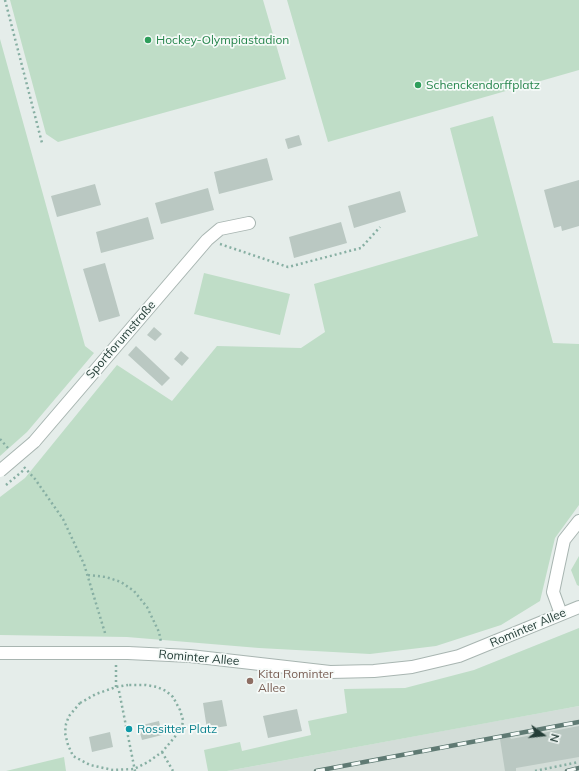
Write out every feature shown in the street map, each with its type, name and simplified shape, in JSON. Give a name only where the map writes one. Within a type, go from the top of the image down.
[{"type":"street","name":"Sportforumstraße","points":[[0,471],[34,442],[207,240],[220,229],[249,223]]},
{"type":"street","points":[[561,614],[553,592],[556,574],[564,540],[579,521]]},
{"type":"street","name":"Rominter Allee","points":[[0,653],[122,653],[190,656],[330,672],[374,671],[412,667],[459,656],[579,607]]},
{"type":"path","points":[[5,0],[42,143]]},
{"type":"path","points":[[207,240],[288,267],[361,248],[380,227]]},
{"type":"path","points":[[0,439],[10,451]]},
{"type":"path","points":[[20,463],[35,479],[63,519],[84,564],[105,633]]},
{"type":"path","points":[[6,485],[25,468]]},
{"type":"path","points":[[88,575],[106,577],[121,582],[134,590],[147,607],[159,632],[161,642]]},
{"type":"path","points":[[116,687],[122,653]]},
{"type":"path","points":[[146,685],[157,687],[166,691],[173,696],[183,720],[182,727],[162,752],[135,770],[113,770],[90,765],[73,756],[66,739],[66,724],[69,716],[80,703],[96,694],[116,687],[146,685]]},
{"type":"path","points":[[119,690],[135,770]]},
{"type":"path","points":[[162,752],[173,771]]},
{"type":"path","points":[[535,771],[579,762]]},
{"type":"shaded area","points":[[579,706],[579,771],[227,771],[486,723]]},
{"type":"green space","name":"Hockey-Olympiastadion","points":[[10,0],[263,0],[286,79],[58,142],[46,134]]},
{"type":"green space","name":"Schenckendorffplatz","points":[[287,0],[579,0],[579,70],[328,142]]},
{"type":"green space","points":[[0,39],[85,346],[94,353],[27,432],[0,456]]},
{"type":"green space","points":[[493,116],[553,343],[579,344],[579,505],[555,538],[540,601],[501,625],[436,646],[370,654],[259,648],[127,637],[0,635],[0,497],[25,478],[117,365],[172,401],[217,346],[301,348],[325,332],[314,284],[478,236],[450,128]]},
{"type":"green space","points":[[204,273],[290,294],[280,335],[194,314]]},
{"type":"green space","points":[[579,556],[579,586],[577,585],[571,570]]},
{"type":"green space","points":[[579,628],[579,706],[227,771],[208,771],[204,750],[240,742],[242,751],[311,735],[308,721],[347,713],[344,689],[405,688],[474,670]]},
{"type":"green space","points":[[64,757],[66,771],[6,771]]},
{"type":"building","points":[[299,135],[302,145],[288,149],[285,139]]},
{"type":"building","points":[[267,158],[273,180],[219,194],[214,172]]},
{"type":"building","points":[[579,180],[579,226],[562,231],[561,226],[554,228],[544,190]]},
{"type":"building","points":[[95,184],[101,205],[57,217],[51,196]]},
{"type":"building","points":[[208,188],[214,210],[161,224],[155,203]]},
{"type":"building","points":[[400,191],[406,212],[354,228],[348,206]]},
{"type":"building","points":[[148,217],[154,239],[101,253],[96,232]]},
{"type":"building","points":[[341,222],[347,243],[294,258],[289,237]]},
{"type":"building","points":[[105,263],[120,316],[99,322],[83,269]]},
{"type":"building","points":[[154,327],[162,334],[155,341],[147,335]]},
{"type":"building","points":[[136,346],[170,378],[162,386],[128,355]]},
{"type":"building","points":[[181,351],[189,358],[182,366],[174,359]]},
{"type":"building","points":[[222,700],[227,726],[207,729],[203,703]]},
{"type":"building","points":[[297,709],[302,731],[268,738],[263,716]]},
{"type":"building","points":[[159,721],[162,735],[142,740],[138,726]]},
{"type":"building","points":[[579,726],[579,757],[516,768],[516,771],[505,771],[500,739],[510,737],[511,739]]},
{"type":"building","points":[[110,732],[113,747],[92,752],[89,737]]},
{"type":"railway","points":[[316,771],[579,722]]},
{"type":"railway","points":[[567,771],[579,768]]},
{"type":"place","name":"Hockey-Olympiastadion","points":[[148,40]]},
{"type":"place","name":"Schenckendorffplatz","points":[[418,85]]},
{"type":"place","name":"Kita Rominter Allee","points":[[250,681]]},
{"type":"place","name":"Rossitter Platz","points":[[129,729]]}]
